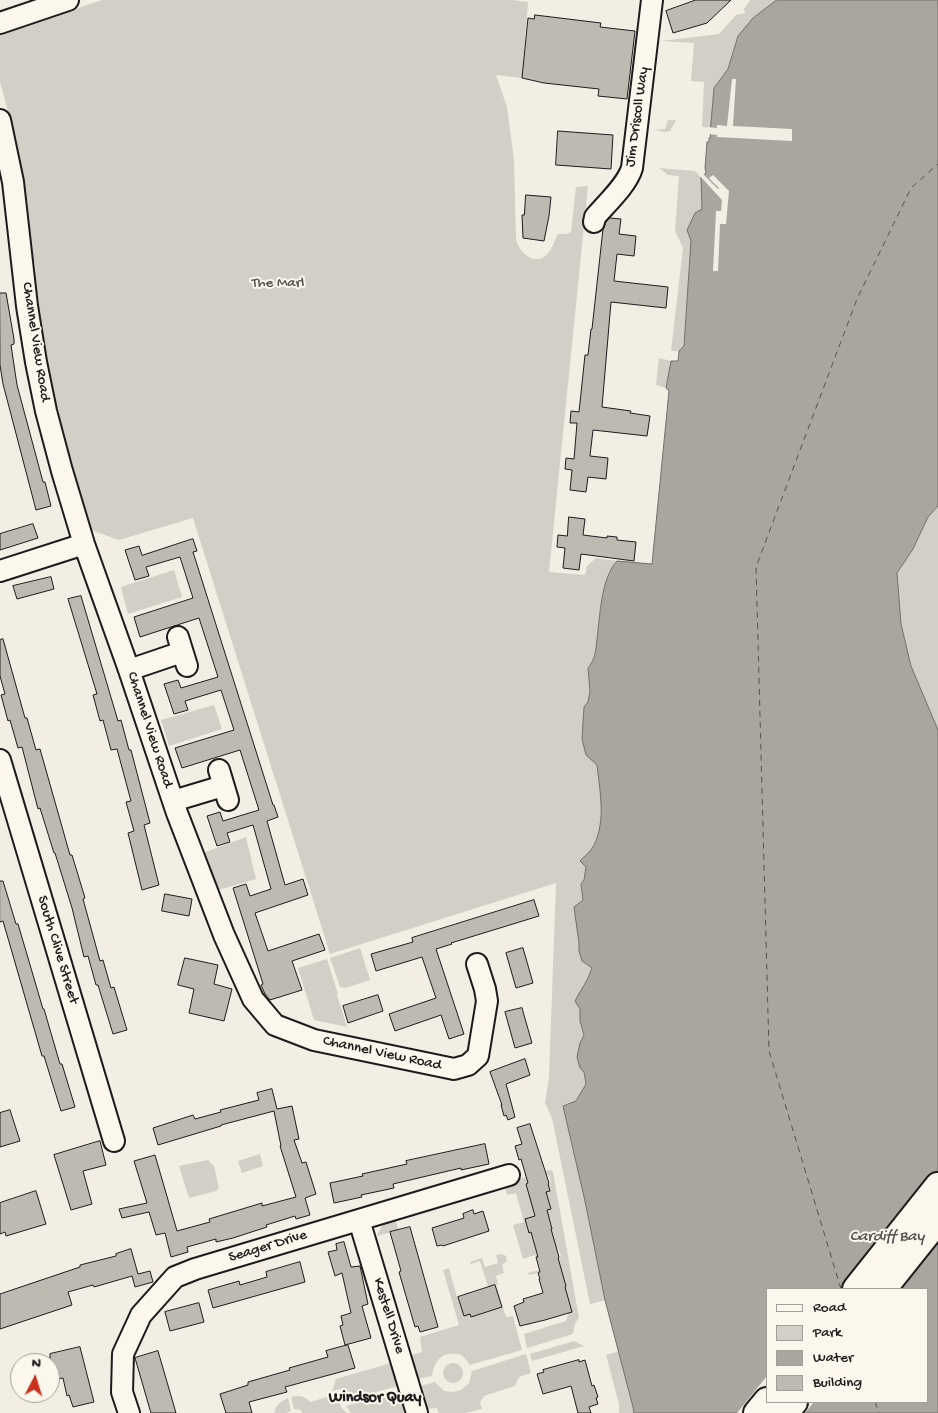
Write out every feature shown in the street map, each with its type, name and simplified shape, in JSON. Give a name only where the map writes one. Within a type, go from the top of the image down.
[{"type":"main road","points":[[857,1288],[938,1186]]},
{"type":"main road","points":[[884,1288],[938,1220]]},
{"type":"main road","points":[[757,1413],[766,1402]]},
{"type":"main road","points":[[785,1413],[793,1403]]},
{"type":"street","points":[[0,23],[68,0]]},
{"type":"street","name":"Jim Driscoll Way","points":[[594,222],[594,217],[627,179],[632,168],[652,0]]},
{"type":"street","name":"Channel View Road","points":[[0,120],[13,182],[27,306],[36,362],[53,439],[84,544],[173,801],[224,935],[253,999],[275,1026],[314,1040],[454,1069],[468,1065],[478,1056],[487,1001],[477,964]]},
{"type":"street","points":[[0,571],[84,544]]},
{"type":"street","points":[[129,670],[182,652]]},
{"type":"street","name":"South Clive Street","points":[[0,760],[114,1141]]},
{"type":"street","points":[[173,801],[224,786]]},
{"type":"street","name":"Seager Drive","points":[[129,1413],[122,1392],[123,1354],[141,1315],[175,1277],[195,1269],[509,1176]]},
{"type":"street","name":"Kestell Drive","points":[[359,1220],[417,1413]]},
{"type":"green space","name":"The Marl","points":[[102,0],[512,0],[528,2],[522,78],[496,75],[507,107],[514,160],[516,240],[525,254],[534,259],[544,257],[558,234],[571,232],[576,187],[588,186],[549,572],[585,575],[587,566],[596,558],[617,561],[604,587],[596,651],[588,668],[590,691],[588,702],[584,707],[582,739],[597,765],[601,801],[600,831],[591,850],[580,861],[586,867],[584,880],[581,884],[583,901],[577,930],[579,951],[582,961],[592,968],[589,980],[580,991],[580,1021],[584,1035],[580,1043],[580,1068],[584,1071],[586,1085],[576,1101],[563,1106],[605,1300],[590,1304],[552,1118],[545,1103],[549,1077],[556,883],[330,954],[193,518],[119,540],[91,530],[59,423],[43,348],[33,276],[36,272],[35,264],[32,261],[23,184],[10,119],[0,82],[0,34]]},
{"type":"green space","points":[[750,0],[777,0],[738,36],[728,69],[714,88],[711,128],[702,127],[704,82],[691,81],[694,43],[661,41],[719,34],[736,15],[745,13],[744,9]]},
{"type":"green space","points":[[668,120],[676,120],[670,131],[654,130],[665,129]]},
{"type":"green space","points":[[659,168],[695,171],[701,177],[702,210],[687,230],[691,241],[684,346],[679,351],[671,351],[683,248],[675,231],[679,176],[668,175]]},
{"type":"green space","points":[[659,358],[671,361],[666,388],[656,385]]},
{"type":"green space","points":[[938,506],[938,730],[911,666],[901,624],[897,573],[913,549],[928,517]]},
{"type":"green space","points":[[174,570],[182,597],[128,614],[121,587]]},
{"type":"green space","points":[[214,705],[222,729],[169,746],[161,720]]},
{"type":"green space","points":[[246,837],[256,879],[208,893],[195,856]]},
{"type":"green space","points":[[360,948],[370,980],[345,988],[340,987],[330,958]]},
{"type":"green space","points":[[327,959],[347,1027],[314,1020],[298,968]]},
{"type":"green space","points":[[260,1154],[263,1166],[242,1173],[238,1161]]},
{"type":"green space","points":[[208,1160],[214,1166],[219,1188],[216,1191],[189,1198],[179,1166]]},
{"type":"green space","points":[[551,1170],[553,1172],[579,1318],[575,1323],[573,1334],[527,1348],[524,1334],[566,1321],[569,1312],[566,1286],[559,1267],[530,1275],[527,1273],[540,1270],[561,1256],[558,1248],[556,1248],[550,1220],[545,1214],[525,1219],[538,1257],[535,1255],[523,1259],[513,1225],[524,1222],[516,1193],[507,1195],[505,1187],[526,1177],[530,1197],[550,1191],[548,1184],[551,1183],[549,1175],[545,1171]]},
{"type":"green space","points":[[395,1217],[398,1230],[377,1236],[384,1224]]},
{"type":"green space","points":[[502,1254],[506,1256],[507,1261],[502,1265],[504,1273],[496,1276],[498,1284],[496,1285],[506,1317],[513,1316],[522,1350],[470,1365],[460,1354],[445,1355],[436,1363],[432,1376],[419,1379],[411,1355],[422,1352],[420,1337],[459,1325],[443,1270],[449,1268],[464,1315],[485,1309],[486,1312],[495,1309],[480,1261],[471,1264],[470,1262],[482,1258],[485,1267],[498,1263],[496,1255]]},
{"type":"green space","points":[[574,1341],[584,1346],[532,1361],[530,1354]]},
{"type":"green space","points":[[619,1351],[634,1413],[619,1413],[619,1404],[606,1355]]},
{"type":"green space","points":[[526,1354],[531,1373],[519,1377],[515,1386],[484,1396],[480,1402],[482,1409],[465,1413],[439,1413],[437,1408],[427,1409],[420,1386],[435,1382],[444,1391],[453,1392],[461,1390],[469,1383],[472,1371]]},
{"type":"green space","points":[[391,1363],[398,1386],[344,1401],[346,1391],[344,1388],[332,1391],[336,1379]]},
{"type":"green space","points":[[449,1363],[457,1363],[463,1369],[463,1377],[457,1383],[449,1383],[443,1377],[443,1369]]},
{"type":"green space","points":[[399,1391],[405,1413],[351,1413],[346,1406]]},
{"type":"green space","points":[[341,1393],[340,1404],[347,1413],[302,1413],[301,1410],[294,1409],[291,1397],[302,1396],[310,1402]]},
{"type":"green space","points":[[288,1398],[291,1411],[287,1413],[274,1413],[279,1404]]},
{"type":"water","name":"Cardiff Bay","points":[[777,0],[938,0],[938,506],[928,517],[913,549],[897,573],[901,624],[911,666],[938,730],[938,1413],[634,1413],[605,1300],[563,1106],[576,1101],[586,1084],[584,1072],[580,1068],[577,1057],[584,1035],[580,1021],[580,1009],[575,1001],[592,968],[582,961],[579,951],[574,907],[583,900],[581,884],[584,880],[586,867],[580,861],[591,850],[596,841],[601,820],[601,797],[597,765],[586,755],[582,739],[584,707],[588,702],[590,691],[588,668],[595,655],[604,587],[612,568],[617,561],[652,564],[669,391],[666,388],[671,361],[678,361],[679,351],[684,346],[691,241],[687,230],[695,213],[702,209],[701,177],[706,173],[707,142],[709,142],[711,137],[714,88],[728,69],[738,36],[753,18]]},
{"type":"pier","points":[[732,79],[736,79],[733,126],[792,129],[792,141],[717,137],[717,135],[708,134],[708,127],[717,128],[717,125],[727,126]]},
{"type":"pier","points":[[702,173],[718,189],[709,178],[713,175],[729,191],[726,224],[720,224],[718,271],[713,271],[716,211],[721,211],[722,200],[699,175]]},
{"type":"pier","points":[[766,1377],[766,1403],[813,1403],[805,1413],[737,1413]]},
{"type":"building","points":[[696,0],[731,0],[707,23],[673,33],[666,11]]},
{"type":"building","points":[[535,15],[601,23],[600,27],[635,31],[627,99],[598,96],[599,89],[544,83],[522,78],[528,18],[534,19]]},
{"type":"building","points":[[558,131],[613,135],[611,169],[556,165]]},
{"type":"building","points":[[526,195],[551,197],[544,241],[523,238],[522,215],[524,215]]},
{"type":"building","points":[[610,218],[621,219],[619,234],[636,236],[634,256],[617,254],[614,281],[668,287],[666,308],[611,302],[602,407],[650,416],[647,436],[593,430],[590,456],[608,458],[606,479],[588,477],[586,492],[570,490],[572,470],[565,469],[566,458],[574,459],[577,423],[570,423],[571,411],[579,412],[585,355],[588,355],[592,329],[603,229]]},
{"type":"building","points":[[0,293],[6,293],[14,339],[14,344],[11,345],[17,385],[51,506],[36,510],[3,384],[0,365]]},
{"type":"building","points":[[569,517],[585,519],[583,535],[607,538],[607,536],[617,537],[617,540],[636,542],[634,561],[581,554],[579,570],[563,568],[565,548],[557,547],[558,535],[567,536]]},
{"type":"building","points":[[33,524],[38,538],[0,550],[0,534]]},
{"type":"building","points":[[193,539],[197,551],[193,552],[278,817],[267,821],[285,885],[303,879],[308,895],[255,913],[268,951],[319,934],[325,950],[292,961],[302,990],[270,1000],[261,985],[263,984],[233,888],[246,884],[250,896],[271,889],[253,825],[227,833],[230,842],[217,846],[207,816],[220,812],[223,821],[259,810],[240,750],[182,768],[175,748],[234,730],[221,690],[185,701],[188,710],[174,714],[164,684],[178,680],[181,688],[218,677],[199,618],[140,637],[134,617],[193,598],[180,557],[146,567],[149,576],[135,580],[125,550],[139,546],[142,555]]},
{"type":"building","points":[[51,577],[54,589],[17,599],[13,586]]},
{"type":"building","points":[[81,596],[118,721],[121,720],[129,750],[131,750],[150,823],[144,825],[159,885],[142,890],[128,833],[134,831],[126,802],[131,801],[117,749],[111,750],[103,720],[100,721],[93,695],[97,694],[68,599]]},
{"type":"building","points":[[3,639],[25,718],[27,718],[36,750],[40,749],[70,855],[72,855],[85,898],[83,899],[100,961],[103,960],[111,988],[114,987],[127,1030],[113,1034],[88,956],[84,957],[72,908],[40,808],[38,809],[22,747],[18,748],[10,720],[8,721],[1,695],[5,694],[0,676],[0,640]]},
{"type":"building","points":[[0,881],[3,881],[16,924],[18,924],[60,1064],[62,1064],[75,1107],[61,1111],[44,1056],[42,1056],[3,921],[0,922]]},
{"type":"building","points":[[165,894],[192,899],[189,916],[162,911]]},
{"type":"building","points":[[534,900],[539,916],[436,949],[464,1034],[449,1039],[441,1015],[395,1031],[389,1014],[436,998],[422,957],[376,971],[371,954],[413,942],[412,938]]},
{"type":"building","points":[[523,948],[533,983],[516,988],[506,953]]},
{"type":"building","points":[[185,958],[218,965],[214,984],[232,989],[224,1021],[189,1013],[194,989],[178,985]]},
{"type":"building","points":[[378,995],[383,1011],[348,1023],[343,1006]]},
{"type":"building","points":[[522,1008],[532,1043],[515,1048],[505,1012]]},
{"type":"building","points":[[525,1059],[530,1075],[506,1084],[515,1117],[508,1120],[506,1115],[504,1116],[490,1072]]},
{"type":"building","points":[[272,1089],[277,1109],[292,1106],[299,1139],[294,1140],[302,1163],[306,1162],[316,1194],[305,1198],[310,1215],[296,1219],[295,1216],[233,1238],[216,1242],[216,1239],[187,1247],[188,1252],[171,1257],[165,1233],[156,1235],[149,1212],[122,1218],[119,1209],[147,1203],[134,1161],[155,1155],[177,1231],[210,1222],[209,1219],[262,1203],[262,1206],[296,1197],[280,1146],[274,1111],[158,1145],[153,1128],[193,1115],[195,1119],[221,1112],[220,1110],[259,1100],[257,1093]]},
{"type":"building","points":[[10,1110],[20,1141],[0,1147],[0,1113]]},
{"type":"building","points":[[530,1124],[549,1183],[550,1191],[546,1192],[551,1209],[547,1210],[572,1312],[520,1326],[514,1306],[524,1302],[523,1299],[543,1293],[538,1273],[540,1272],[536,1257],[538,1257],[525,1219],[535,1216],[526,1184],[528,1183],[515,1146],[522,1144],[517,1128]]},
{"type":"building","points":[[100,1141],[106,1165],[83,1171],[92,1204],[71,1210],[54,1155]]},
{"type":"building","points":[[485,1144],[489,1164],[461,1170],[461,1168],[393,1184],[394,1188],[334,1203],[330,1183],[407,1164],[406,1161]]},
{"type":"building","points":[[36,1191],[46,1224],[6,1236],[5,1232],[0,1234],[0,1203]]},
{"type":"building","points":[[473,1210],[474,1214],[483,1211],[489,1231],[443,1246],[437,1246],[432,1228],[464,1218],[463,1214]]},
{"type":"building","points":[[410,1227],[438,1327],[420,1332],[418,1326],[415,1327],[390,1232]]},
{"type":"building","points":[[344,1242],[351,1267],[360,1266],[368,1304],[362,1306],[371,1338],[345,1345],[340,1326],[343,1325],[341,1316],[351,1313],[342,1273],[335,1276],[328,1252],[337,1250],[336,1244]]},
{"type":"building","points":[[131,1249],[138,1274],[150,1271],[153,1282],[135,1287],[132,1276],[68,1292],[72,1305],[0,1329],[0,1294],[80,1267],[80,1265],[116,1256],[116,1254]]},
{"type":"building","points":[[300,1262],[305,1282],[213,1308],[208,1290],[239,1281],[240,1285],[267,1277],[266,1272]]},
{"type":"building","points":[[495,1285],[502,1307],[471,1317],[470,1314],[464,1316],[458,1297]]},
{"type":"building","points":[[199,1303],[204,1322],[170,1331],[165,1312]]},
{"type":"building","points":[[348,1345],[355,1368],[285,1387],[287,1392],[249,1402],[252,1413],[226,1413],[220,1394],[248,1385],[248,1382],[328,1357],[326,1351]]},
{"type":"building","points":[[80,1347],[94,1402],[73,1407],[69,1395],[67,1396],[63,1378],[60,1379],[60,1353],[54,1353]]},
{"type":"building","points":[[158,1351],[176,1413],[151,1413],[135,1358]]},
{"type":"building","points":[[579,1360],[579,1362],[585,1360],[592,1386],[594,1385],[598,1397],[596,1398],[598,1404],[589,1407],[591,1413],[578,1413],[571,1386],[543,1394],[537,1374],[544,1372],[543,1370]]},
{"type":"ferry route","points":[[841,1288],[769,1051],[756,567],[857,299],[911,188],[938,164]]},
{"type":"ferry route","points":[[875,1403],[879,1413]]},
{"type":"district","name":"Windsor Quay","points":[[375,1399]]}]
